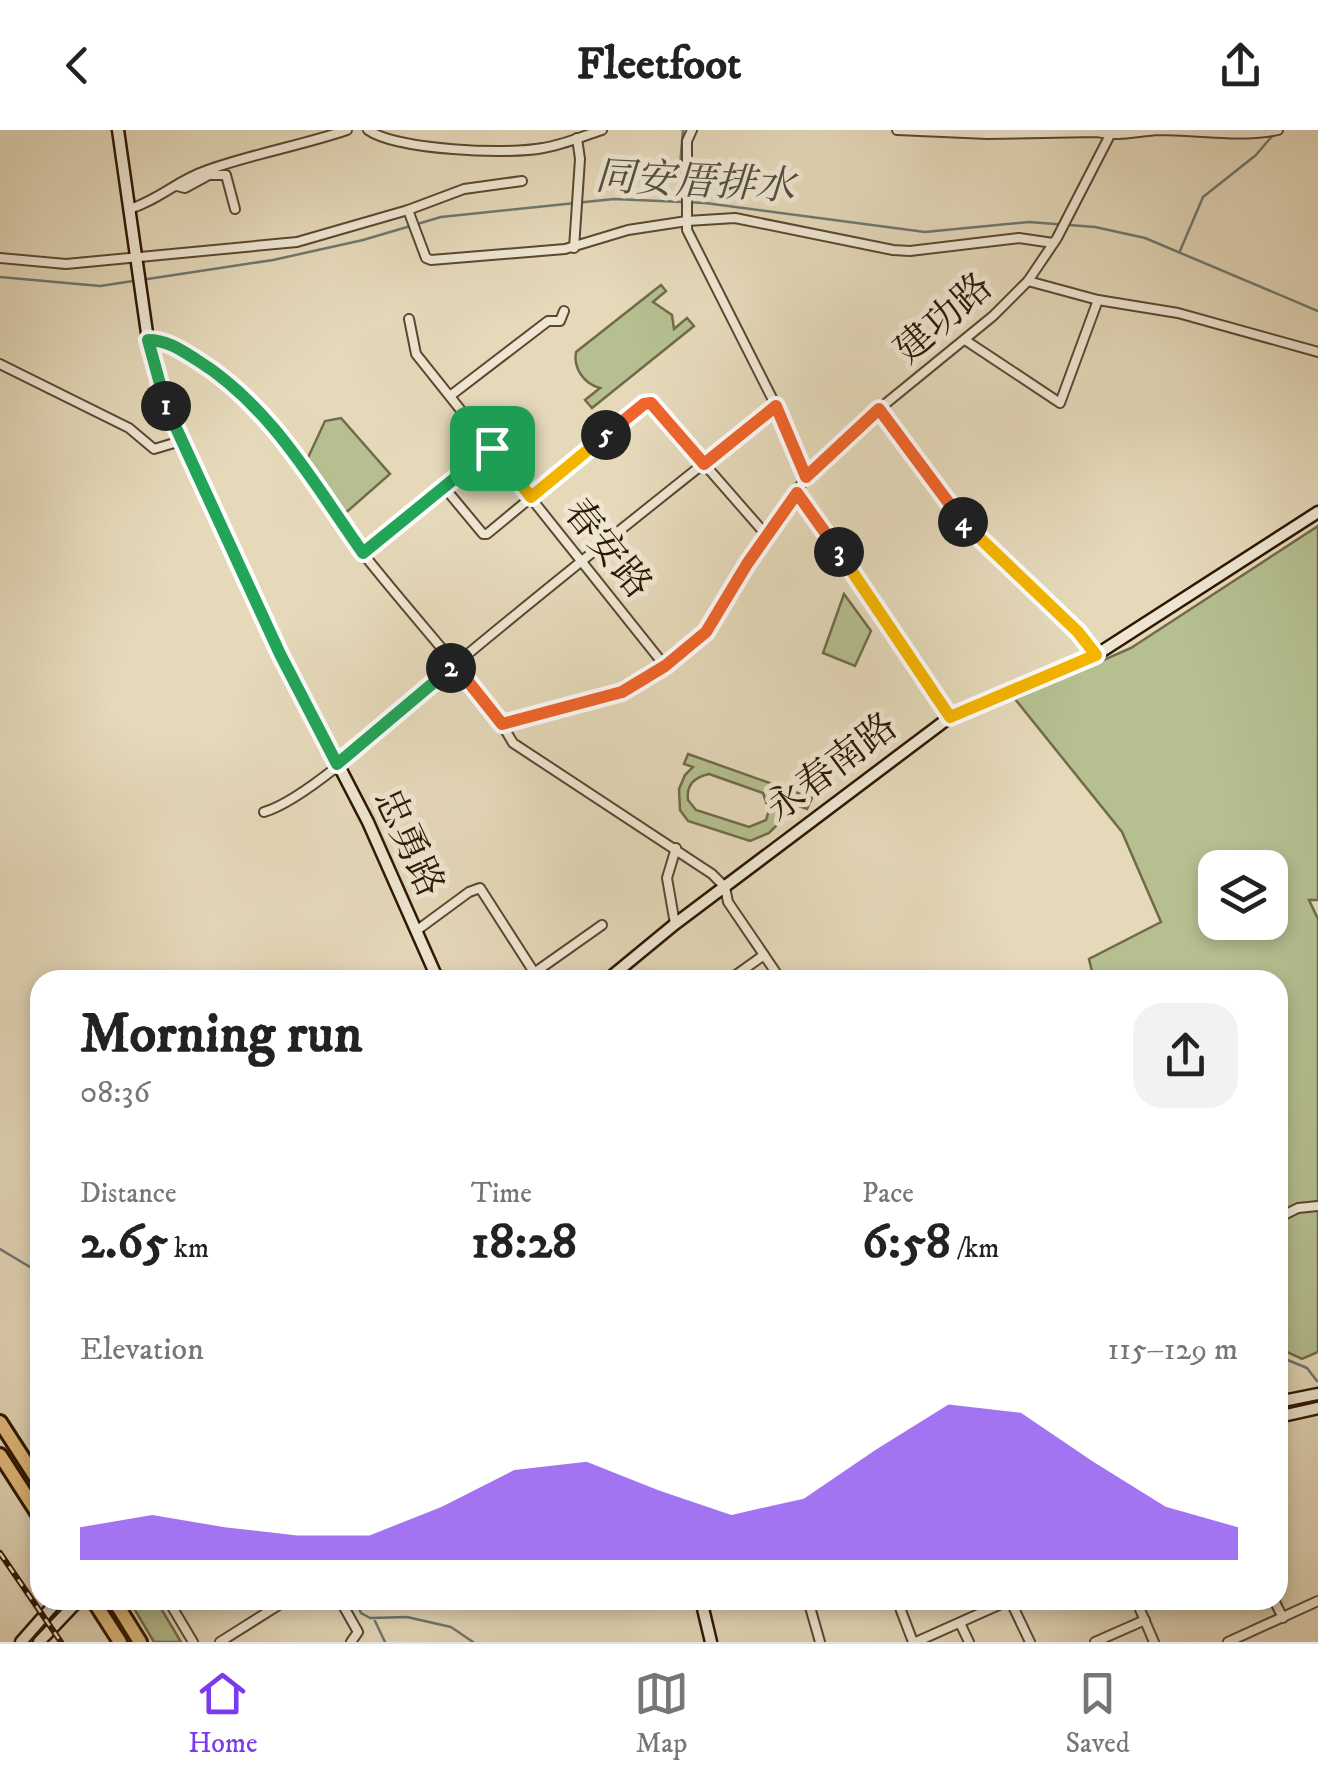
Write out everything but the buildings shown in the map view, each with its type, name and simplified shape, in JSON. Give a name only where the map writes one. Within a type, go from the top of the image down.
[{"type":"highway","points":[[0,1422],[30,1468]]},
{"type":"highway","points":[[0,1455],[30,1502]]},
{"type":"highway","points":[[99,1610],[120,1642]]},
{"type":"highway","points":[[120,1610],[140,1642]]},
{"type":"street","points":[[118,130],[135,262]]},
{"type":"street","points":[[129,210],[208,169],[347,130]]},
{"type":"street","points":[[368,130],[405,143],[492,150],[544,148],[602,130]]},
{"type":"street","points":[[692,130],[688,141],[687,230],[776,406],[806,477]]},
{"type":"street","points":[[896,130],[988,134],[1096,131],[1110,135],[1158,130],[1278,130]]},
{"type":"street","name":"建功路","points":[[502,724],[622,692],[665,666],[706,632],[806,477],[879,409],[966,340],[1028,281],[1056,241],[1110,135]]},
{"type":"street","points":[[574,249],[578,138]]},
{"type":"street","points":[[178,186],[185,188],[209,175],[226,176],[234,209]]},
{"type":"street","points":[[0,258],[47,264],[135,262],[297,242],[409,212],[464,190],[522,181]]},
{"type":"street","points":[[409,212],[426,258],[431,260],[574,249],[628,230],[687,221],[744,219],[893,250],[1019,238],[1056,241]]},
{"type":"street","name":"忠勇路","points":[[135,262],[148,340],[167,407],[280,654],[368,822],[434,970]]},
{"type":"street","points":[[1028,281],[1098,300],[1178,313],[1318,352]]},
{"type":"street","points":[[966,340],[1060,403],[1098,300]]},
{"type":"street","points":[[450,396],[548,321],[560,320],[564,311]]},
{"type":"street","name":"春安路","points":[[409,319],[416,354],[665,666]]},
{"type":"street","points":[[148,340],[160,340],[190,356],[249,401],[297,457],[363,553],[502,724],[513,743],[614,812],[676,848],[726,887],[728,902],[774,970]]},
{"type":"street","points":[[0,364],[129,428],[154,448],[182,441]]},
{"type":"street","points":[[444,487],[483,534],[644,404],[656,406],[768,537]]},
{"type":"street","points":[[264,812],[278,808],[337,764],[776,406]]},
{"type":"street","points":[[879,409],[966,526],[1078,632],[1096,655]]},
{"type":"street","points":[[363,553],[492,448]]},
{"type":"street","points":[[797,493],[950,717]]},
{"type":"street","name":"永春南路","points":[[619,970],[950,717],[1096,655],[1318,512]]},
{"type":"street","points":[[675,924],[667,878],[676,848]]},
{"type":"street","points":[[416,931],[480,888],[532,970]]},
{"type":"street","points":[[544,970],[602,925]]},
{"type":"street","points":[[743,970],[764,955]]},
{"type":"street","points":[[1288,1213],[1318,1206]]},
{"type":"street","points":[[1288,1400],[1318,1394]]},
{"type":"street","points":[[1288,1416],[1318,1408]]},
{"type":"street","points":[[1228,1642],[1318,1601]]},
{"type":"street","points":[[21,1642],[49,1610]]},
{"type":"street","points":[[40,1642],[69,1610]]},
{"type":"street","points":[[174,1610],[193,1642]]},
{"type":"street","points":[[220,1642],[270,1610]]},
{"type":"street","points":[[346,1610],[358,1632],[351,1642]]},
{"type":"street","points":[[703,1610],[710,1642]]},
{"type":"street","points":[[811,1610],[820,1642]]},
{"type":"street","points":[[901,1610],[915,1642],[989,1610]]},
{"type":"street","points":[[1015,1610],[1030,1642]]},
{"type":"street","points":[[1140,1610],[1154,1642]]},
{"type":"street","points":[[1278,1610],[1282,1618]]},
{"type":"street","points":[[1095,1642],[1144,1620]]},
{"type":"street","points":[[960,1624],[969,1642]]},
{"type":"green space","points":[[661,285],[666,291],[653,302],[672,315],[674,329],[687,318],[694,326],[592,408],[585,400],[600,388],[581,374],[576,352]]},
{"type":"green space","points":[[341,418],[390,474],[342,516],[305,464],[325,421]]},
{"type":"green space","points":[[1318,526],[1318,900],[1309,900],[1318,919],[1318,1352],[1302,1359],[1288,1353],[1288,970],[1092,970],[1089,959],[1161,922],[1122,832],[1015,699],[1131,648]]},
{"type":"green space","points":[[844,594],[871,631],[855,666],[823,653]]},
{"type":"green space","points":[[688,754],[812,798],[807,809],[782,800],[779,823],[769,833],[750,841],[688,821],[680,810],[679,789],[693,767],[684,764]],"holes":[[[709,774],[763,793],[769,810],[766,820],[749,827],[696,810],[688,800],[692,782]]]},
{"type":"green space","points":[[135,1610],[162,1610],[181,1642],[154,1642]]},
{"type":"waterway","points":[[677,202],[683,130]]},
{"type":"waterway","points":[[1180,251],[1203,197],[1256,155],[1273,135]]},
{"type":"waterway","name":"同安厝排水","points":[[141,280],[273,260],[441,217],[614,199],[705,203],[925,232],[1029,222],[1095,227],[1145,238],[1318,311]]},
{"type":"waterway","name":"同安厝排水","points":[[0,277],[100,286],[133,281]]},
{"type":"waterway","points":[[0,1249],[30,1267]]},
{"type":"waterway","points":[[1288,1360],[1307,1368],[1317,1381]]},
{"type":"waterway","points":[[360,1610],[370,1618],[407,1617],[451,1627],[473,1642]]},
{"type":"waterway","points":[[375,1621],[385,1642]]},
{"type":"railway","points":[[0,1553],[30,1597]]},
{"type":"railway","points":[[39,1610],[61,1642]]},
{"type":"route","points":[[148,340],[160,340],[190,356],[249,401],[297,457],[363,553],[492,448],[531,497],[644,404],[656,406],[704,464],[776,406],[806,477],[879,409],[966,526],[1078,632],[1096,655],[950,717],[797,493],[706,632],[642,682],[622,692],[502,724],[455,665],[337,764],[280,654],[182,441],[167,407],[148,340]]}]
